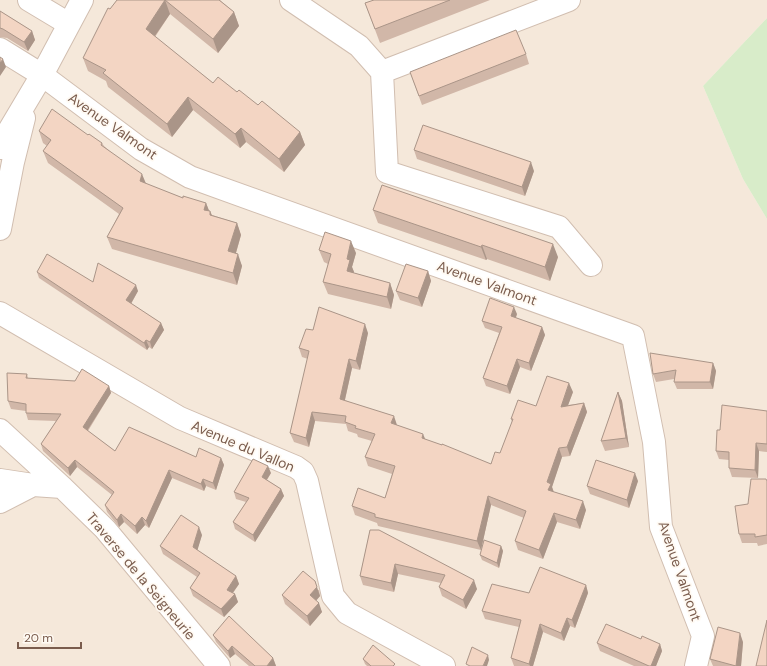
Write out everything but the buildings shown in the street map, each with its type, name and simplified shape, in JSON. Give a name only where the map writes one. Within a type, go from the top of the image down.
[{"type":"street","points":[[29,0],[69,24]]},
{"type":"street","points":[[1,143],[42,75],[82,0]]},
{"type":"street","points":[[382,72],[569,0]]},
{"type":"street","points":[[302,3],[359,46],[382,72],[387,172],[559,227],[591,265]]},
{"type":"street","points":[[0,49],[42,75]]},
{"type":"street","name":"Avenue Valmont","points":[[42,75],[141,149],[190,176],[632,336],[654,442],[661,527],[703,636],[696,666]]},
{"type":"street","points":[[0,229],[13,162],[28,98]]},
{"type":"street","name":"Avenue du Vallon","points":[[0,313],[180,418],[296,467],[303,472],[308,481],[333,596],[347,613],[444,666]]},
{"type":"street","name":"Traverse de la Seigneurie","points":[[0,430],[105,529],[219,666]]},
{"type":"street","points":[[0,480],[33,485],[62,487]]},
{"type":"street","points":[[0,502],[33,485]]},
{"type":"shaded area","points":[[0,0],[767,0],[767,18],[703,86],[743,179],[767,219],[767,666],[0,666]]},
{"type":"green space","points":[[767,18],[767,219],[743,179],[703,86]]}]
